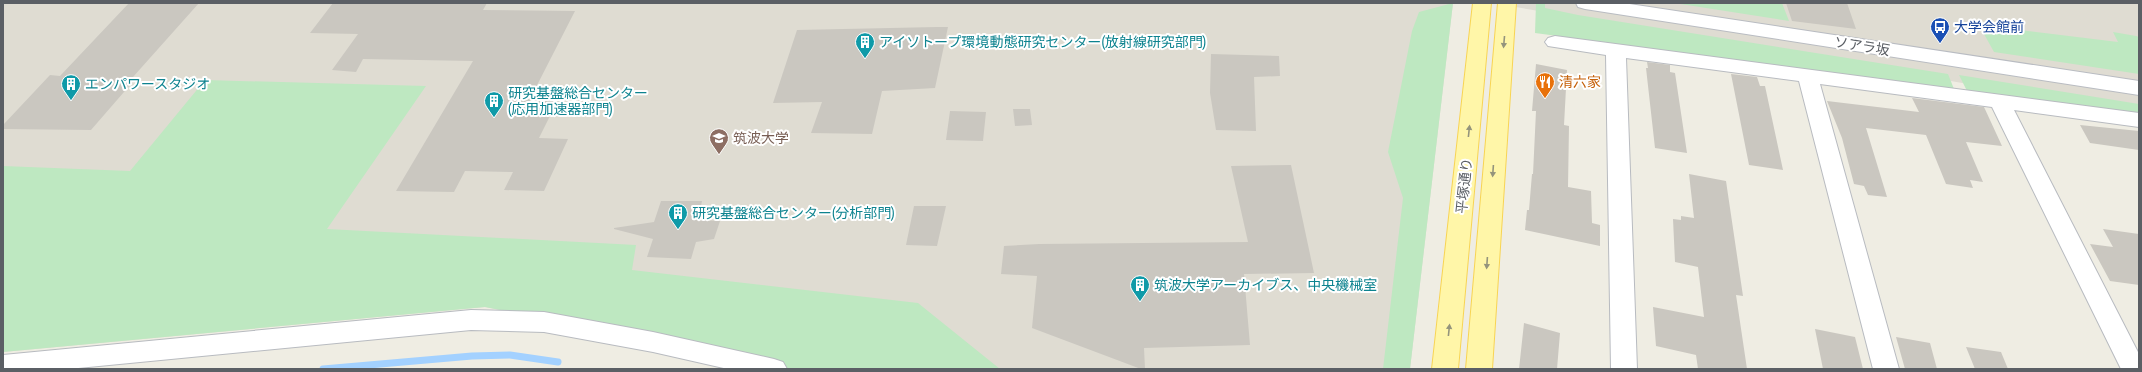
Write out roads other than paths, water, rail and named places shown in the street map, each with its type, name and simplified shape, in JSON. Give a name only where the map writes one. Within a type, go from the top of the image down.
[{"type":"main road","name":"平塚通り","points":[[1445,369],[1482,3]]},
{"type":"main road","name":"平塚通り","points":[[1478,369],[1507,3]]},
{"type":"street","name":"ソアラ坂","points":[[1585,3],[2139,88]]},
{"type":"street","points":[[1555,42],[1999,100],[2139,120]]},
{"type":"street","points":[[1616,50],[1624,369]]},
{"type":"street","points":[[1808,76],[1886,369]]},
{"type":"street","points":[[1999,100],[2134,369]]},
{"type":"street","points":[[3,364],[472,320],[544,322],[653,342],[774,369]]},
{"type":"waterway","points":[[323,369],[472,356],[510,355],[558,362]]},
{"type":"place","name":"大学会館前","points":[[1940,44]]},
{"type":"place","name":"アイソトープ環境動態研究センター(放射線研究部門)","points":[[865,59]]},
{"type":"place","name":"清六家","points":[[1545,99]]},
{"type":"place","name":"エンパワースタジオ","points":[[71,101]]},
{"type":"place","name":"研究基盤総合センター (応用加速器部門)","points":[[494,118]]},
{"type":"place","name":"筑波大学","points":[[719,155]]},
{"type":"place","name":"研究基盤総合センター(分析部門)","points":[[678,230]]},
{"type":"place","name":"筑波大学アーカイブス、中央機械室","points":[[1140,302]]}]
